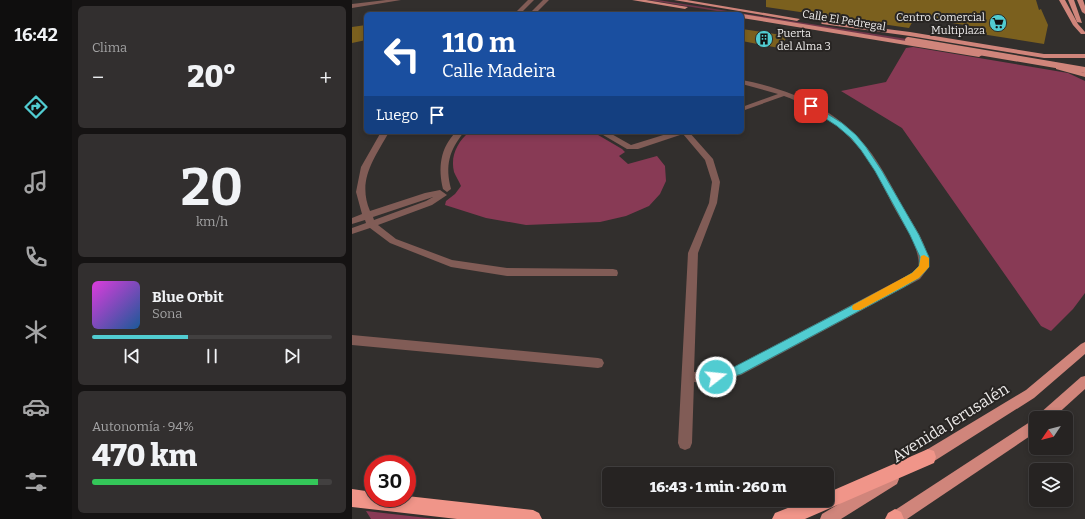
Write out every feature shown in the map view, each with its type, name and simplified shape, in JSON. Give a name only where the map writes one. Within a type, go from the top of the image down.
[{"type":"highway","points":[[781,519],[821,504],[928,457]]},
{"type":"highway","points":[[352,498],[533,519]]},
{"type":"main road","points":[[635,0],[725,12]]},
{"type":"main road","name":"Calle El Pedregal","points":[[678,0],[824,23],[1085,73]]},
{"type":"main road","points":[[1062,0],[1076,25],[1084,35]]},
{"type":"main road","points":[[1071,0],[1084,35]]},
{"type":"main road","points":[[1080,0],[1085,12]]},
{"type":"main road","points":[[719,11],[723,12]]},
{"type":"main road","points":[[744,15],[1085,73]]},
{"type":"main road","name":"Calle El Pedregal","points":[[744,15],[1085,66]]},
{"type":"main road","points":[[824,23],[918,35],[1051,57],[1085,56]]},
{"type":"main road","points":[[1085,56],[1079,63],[1080,67],[1085,73]]},
{"type":"main road","name":"Avenida Jerusalén","points":[[827,519],[1030,394],[1085,347]]},
{"type":"main road","points":[[1053,411],[1085,381]]},
{"type":"main road","points":[[1056,411],[1085,392]]},
{"type":"main road","points":[[894,519],[1029,429]]},
{"type":"street","points":[[352,6],[398,0]]},
{"type":"street","points":[[519,12],[531,0]]},
{"type":"street","points":[[534,12],[546,0]]},
{"type":"street","points":[[688,377],[716,377],[737,371],[916,276],[924,267],[924,257],[914,235],[878,171],[864,149],[853,136],[839,125],[800,100],[786,93],[744,82]]},
{"type":"street","points":[[744,108],[786,93]]},
{"type":"street","points":[[384,134],[365,167],[360,192],[369,220],[393,241],[451,263],[507,272],[613,274]]},
{"type":"street","points":[[352,221],[369,220],[433,201],[443,192],[446,156],[450,142],[458,134]]},
{"type":"street","points":[[606,134],[630,147],[635,147],[675,134]]},
{"type":"street","points":[[685,443],[693,253],[713,203],[716,182],[709,159],[687,134]]},
{"type":"street","points":[[352,231],[369,220]]},
{"type":"street","points":[[352,340],[598,363]]},
{"type":"shaded area","points":[[648,0],[658,0],[734,12],[723,12]]},
{"type":"shaded area","points":[[744,14],[1065,64],[1066,67],[744,15]]},
{"type":"shaded area","points":[[913,47],[1068,73],[1085,81],[1085,293],[1073,309],[1051,331],[1041,326],[902,128],[841,91],[886,82],[906,48]]},
{"type":"shaded area","points":[[467,134],[596,134],[622,149],[625,152],[619,156],[628,164],[657,156],[665,166],[666,181],[660,194],[649,206],[626,216],[600,222],[526,225],[486,218],[445,205],[446,201],[455,194],[461,186],[454,172],[453,160],[456,149],[461,140]]},
{"type":"shaded area","points":[[366,511],[436,519],[371,519]]},
{"type":"building","name":"Centro Comercial Multiplaza","points":[[766,0],[1036,0],[1039,10],[1041,9],[1048,25],[1044,44],[975,33],[977,27],[915,17],[909,28],[766,7]]},
{"type":"building","points":[[364,25],[364,40],[352,43],[352,27]]},
{"type":"building","name":"Puerta del Alma 3","points":[[744,29],[788,36],[779,48],[744,41]]},
{"type":"slow traffic","points":[[857,307],[916,276],[924,267],[924,258]]},
{"type":"place","name":"Centro Comercial Multiplaza","points":[[998,23]]},
{"type":"place","name":"Puerta del Alma 3","points":[[764,39]]},
{"type":"route","points":[[716,377],[737,371],[916,276],[924,267],[924,257],[914,235],[864,149],[853,136],[811,106]]}]
